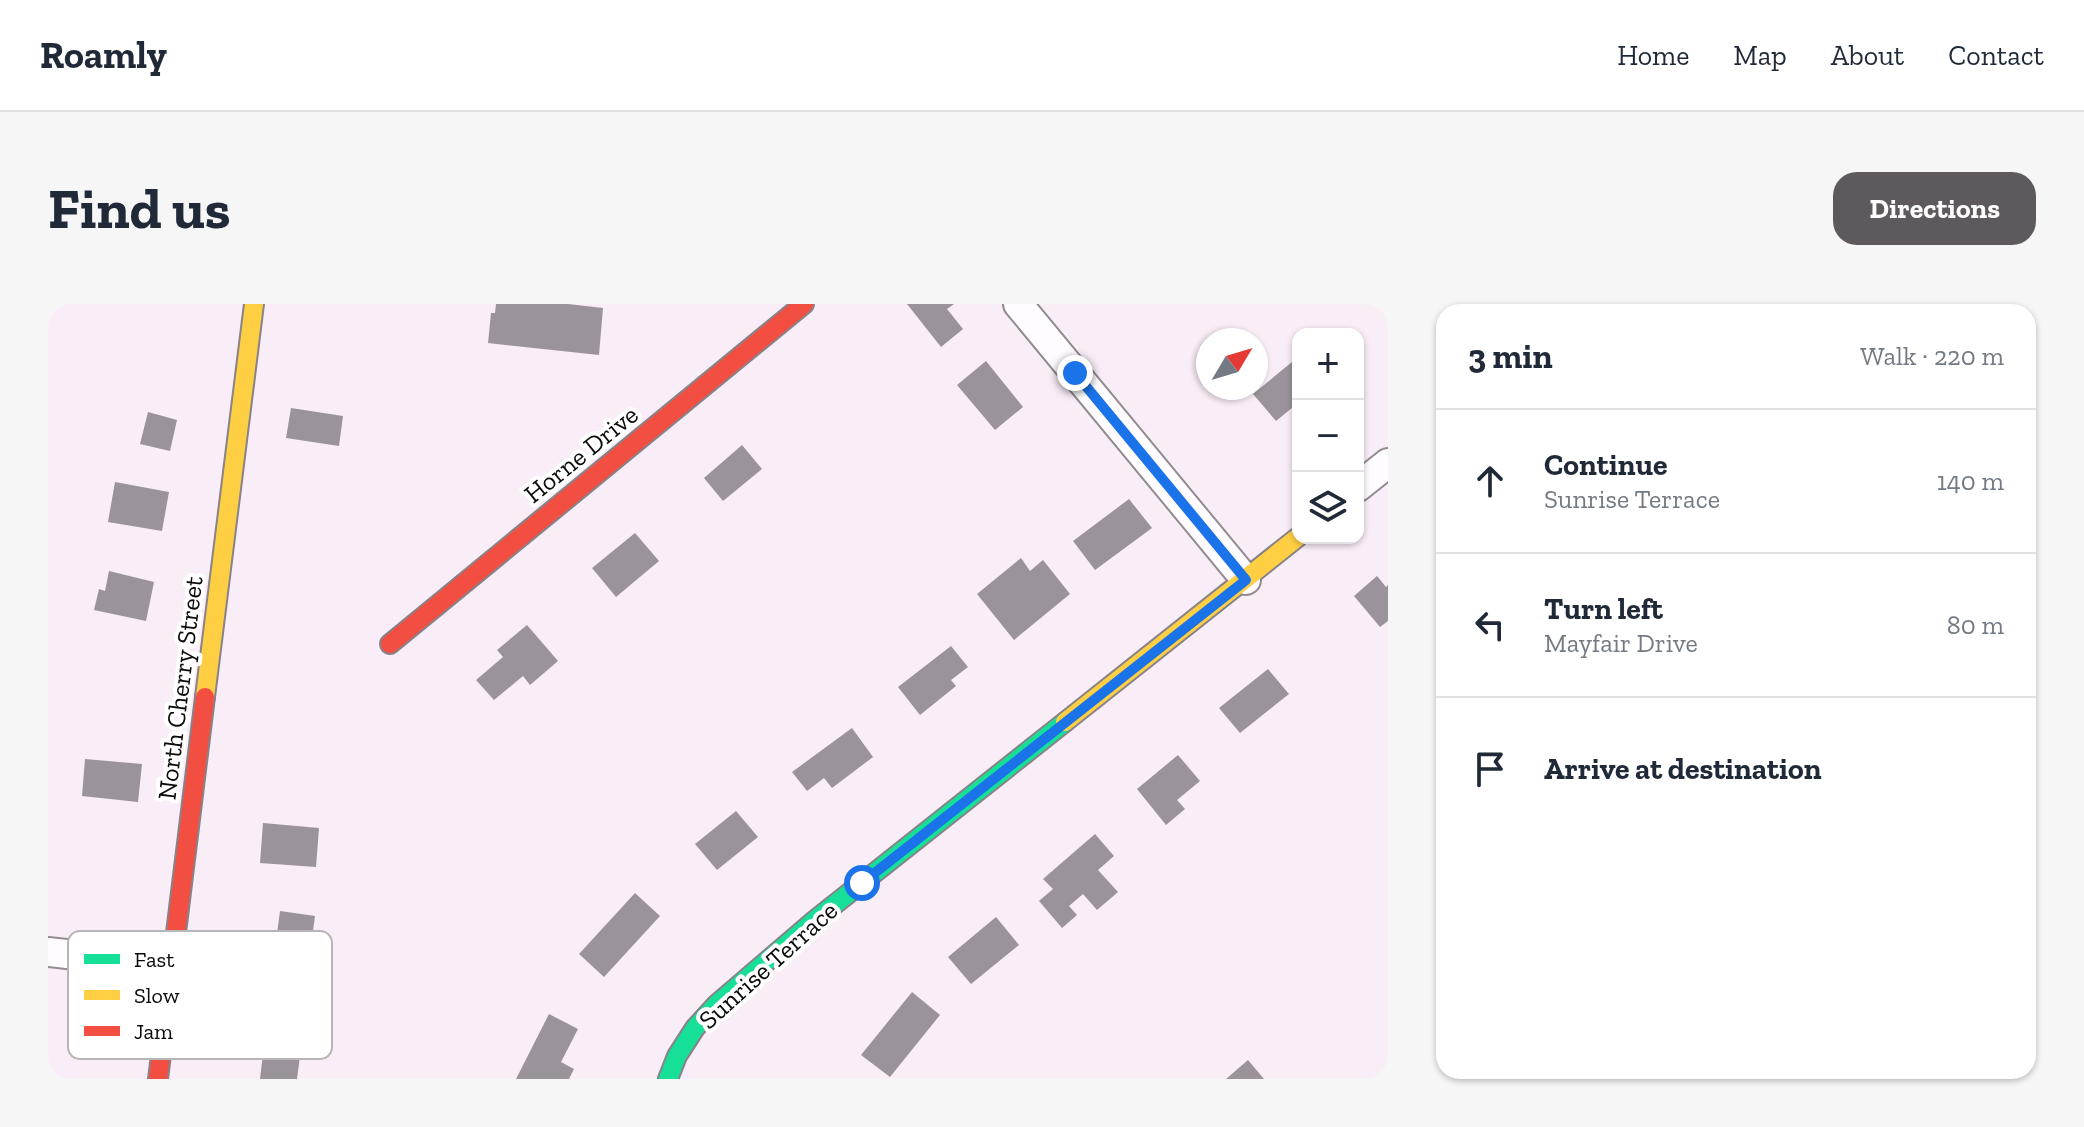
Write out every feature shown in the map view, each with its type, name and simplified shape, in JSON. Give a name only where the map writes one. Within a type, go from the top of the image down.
[{"type":"street","name":"North Cherry Street","points":[[176,931],[254,304]]},
{"type":"street","name":"Horne Drive","points":[[390,644],[804,304]]},
{"type":"street","points":[[1018,304],[1246,580]]},
{"type":"street","points":[[1364,482],[1388,463]]},
{"type":"street","name":"Sunrise Terrace","points":[[668,1079],[683,1047],[717,1004],[827,910],[1292,542]]},
{"type":"street","points":[[48,952],[68,954]]},
{"type":"street","name":"North Cherry Street","points":[[158,1079],[160,1059]]},
{"type":"building","points":[[496,304],[568,304],[603,308],[599,355],[488,343],[491,313],[495,313]]},
{"type":"building","points":[[907,304],[954,304],[947,309],[963,329],[941,347]]},
{"type":"building","points":[[986,361],[1023,407],[995,430],[957,385]]},
{"type":"building","points":[[1292,362],[1292,408],[1276,421],[1258,400],[1268,400],[1268,382]]},
{"type":"building","points":[[291,408],[343,416],[339,446],[286,438]]},
{"type":"building","points":[[148,412],[177,420],[170,451],[140,444]]},
{"type":"building","points":[[742,445],[762,469],[723,501],[704,478]]},
{"type":"building","points":[[115,482],[169,492],[162,531],[108,522]]},
{"type":"building","points":[[1129,499],[1152,528],[1095,570],[1073,541]]},
{"type":"building","points":[[635,533],[659,561],[616,597],[592,568]]},
{"type":"building","points":[[1021,558],[1030,571],[1043,560],[1070,594],[1014,640],[977,594]]},
{"type":"building","points":[[109,571],[154,582],[146,621],[94,610],[99,589],[105,591]]},
{"type":"building","points":[[1377,576],[1386,587],[1388,585],[1388,621],[1380,627],[1354,596]]},
{"type":"building","points":[[527,625],[558,661],[530,685],[523,676],[494,700],[476,680],[503,657],[497,650]]},
{"type":"building","points":[[951,646],[968,667],[951,680],[956,686],[920,715],[898,687]]},
{"type":"building","points":[[1268,669],[1289,694],[1240,733],[1219,708]]},
{"type":"building","points":[[852,728],[873,757],[832,788],[824,778],[807,791],[792,772]]},
{"type":"building","points":[[1178,755],[1200,781],[1177,800],[1185,809],[1166,825],[1137,789]]},
{"type":"building","points":[[85,759],[142,764],[138,802],[82,796]]},
{"type":"building","points":[[736,811],[758,837],[717,870],[695,844]]},
{"type":"building","points":[[263,823],[319,828],[316,867],[260,863]]},
{"type":"building","points":[[1095,834],[1114,856],[1098,870],[1118,892],[1097,910],[1083,894],[1069,906],[1077,915],[1062,928],[1039,901],[1053,889],[1043,879]]},
{"type":"building","points":[[635,893],[660,916],[604,977],[579,954]]},
{"type":"building","points":[[280,911],[315,916],[313,931],[277,931]]},
{"type":"building","points":[[996,917],[1019,945],[971,984],[948,957]]},
{"type":"building","points":[[912,992],[940,1015],[890,1077],[861,1055]]},
{"type":"building","points":[[549,1014],[578,1029],[561,1062],[574,1069],[569,1079],[516,1079]]},
{"type":"building","points":[[262,1059],[300,1059],[297,1079],[260,1079]]},
{"type":"building","points":[[1248,1060],[1264,1079],[1226,1079]]},
{"type":"traffic: fast","points":[[668,1079],[677,1056],[695,1028],[717,1004],[815,920],[1065,722]]},
{"type":"traffic: slow","points":[[205,697],[254,304]]},
{"type":"traffic: slow","points":[[1065,722],[1292,542]]},
{"type":"traffic: jam","points":[[390,644],[804,304]]},
{"type":"traffic: jam","points":[[176,931],[205,697]]},
{"type":"traffic: jam","points":[[158,1079],[160,1059]]},
{"type":"route","points":[[862,883],[1246,580],[1075,373]]}]
